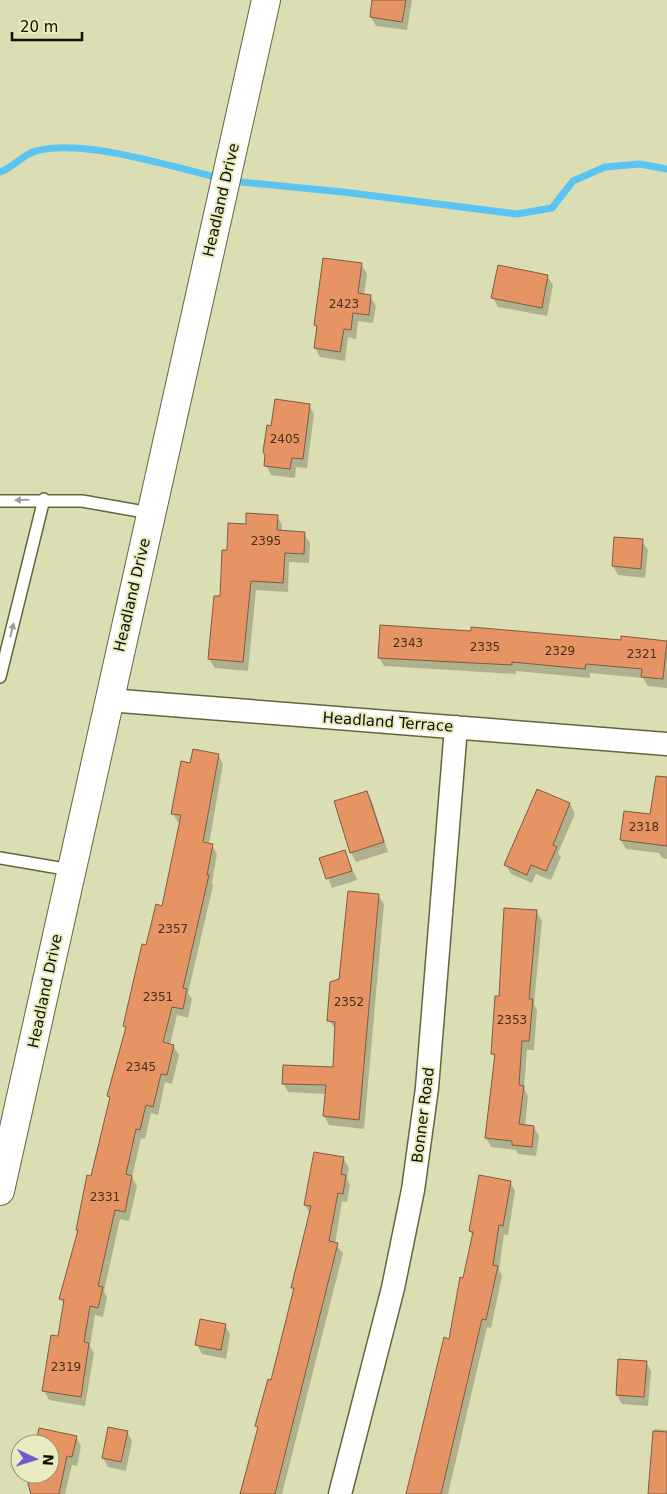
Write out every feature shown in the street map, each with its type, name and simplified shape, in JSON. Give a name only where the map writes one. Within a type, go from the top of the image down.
[{"type":"main road","name":"Headland Drive","points":[[0,1192],[8,1124],[71,870],[266,0]]},
{"type":"street","name":"Headland Terrace","points":[[108,700],[667,744]]},
{"type":"street","name":"Bonner Road","points":[[340,1494],[393,1288],[413,1190],[427,1088],[456,728]]},
{"type":"lane","points":[[0,677],[44,500]]},
{"type":"lane","points":[[0,501],[82,500],[150,513]]},
{"type":"lane","points":[[0,858],[71,870]]},
{"type":"building","points":[[372,0],[406,0],[402,22],[370,17]]},
{"type":"building","points":[[323,258],[362,263],[358,293],[371,295],[369,315],[353,313],[351,330],[344,329],[340,352],[314,348],[317,326],[314,325]]},
{"type":"building","points":[[498,265],[548,275],[542,308],[491,298]]},
{"type":"building","points":[[275,399],[310,404],[303,459],[292,458],[290,469],[264,466],[265,455],[263,452],[267,425],[271,426]]},
{"type":"building","points":[[246,513],[278,515],[277,530],[305,532],[304,554],[285,553],[283,583],[251,581],[243,662],[208,659],[214,596],[220,596],[222,550],[227,550],[228,523],[246,524]]},
{"type":"building","points":[[614,537],[643,539],[641,569],[612,566]]},
{"type":"building","points":[[380,625],[471,631],[471,627],[621,640],[621,636],[667,641],[663,679],[641,677],[642,669],[586,664],[585,669],[512,662],[512,665],[378,658]]},
{"type":"building","points":[[193,749],[219,754],[203,842],[213,844],[207,875],[209,875],[183,988],[187,989],[183,1009],[172,1007],[163,1042],[174,1045],[167,1075],[161,1074],[153,1107],[146,1105],[140,1130],[136,1129],[126,1174],[132,1176],[125,1212],[115,1210],[98,1286],[103,1287],[98,1308],[90,1306],[84,1342],[89,1343],[81,1397],[42,1391],[51,1335],[58,1336],[64,1300],[59,1299],[78,1230],[76,1230],[87,1175],[91,1176],[110,1097],[107,1096],[126,1027],[123,1026],[142,944],[146,945],[156,904],[162,906],[181,815],[171,814],[181,761],[190,763]]},
{"type":"building","points":[[656,776],[667,777],[667,846],[620,840],[624,811],[650,814]]},
{"type":"building","points":[[537,789],[570,803],[553,845],[557,847],[546,871],[531,865],[527,875],[504,865]]},
{"type":"building","points":[[367,791],[384,842],[350,853],[334,801]]},
{"type":"building","points":[[345,850],[352,871],[326,879],[319,858]]},
{"type":"building","points":[[348,891],[379,894],[359,1120],[323,1116],[326,1085],[282,1084],[283,1065],[333,1067],[335,1022],[327,1021],[330,982],[339,979]]},
{"type":"building","points":[[504,908],[537,910],[529,999],[533,999],[529,1041],[522,1041],[519,1085],[524,1086],[519,1124],[534,1126],[532,1147],[512,1145],[512,1141],[485,1138],[495,1054],[491,1054],[495,996],[499,996]]},
{"type":"building","points":[[314,1152],[344,1157],[341,1174],[346,1175],[343,1194],[338,1193],[329,1241],[338,1243],[275,1494],[240,1494],[258,1427],[255,1426],[268,1379],[271,1380],[294,1288],[291,1288],[311,1206],[304,1205]]},
{"type":"building","points":[[479,1175],[511,1181],[503,1226],[499,1225],[493,1265],[498,1266],[486,1320],[482,1319],[441,1494],[406,1494],[444,1337],[449,1339],[460,1277],[463,1278],[473,1232],[469,1231]]},
{"type":"building","points":[[200,1319],[226,1324],[221,1350],[195,1345]]},
{"type":"building","points":[[618,1359],[647,1361],[644,1397],[616,1395]]},
{"type":"building","points":[[108,1427],[128,1431],[121,1462],[102,1458]]},
{"type":"building","points":[[39,1428],[77,1436],[72,1457],[67,1456],[59,1494],[31,1494],[28,1484],[60,1484],[60,1434],[38,1434]]},
{"type":"building","points":[[653,1431],[667,1432],[667,1494],[648,1494]]},
{"type":"waterway","points":[[0,172],[36,151],[55,148],[78,148],[153,161],[220,178]]},
{"type":"waterway","points":[[230,181],[343,192],[517,214],[552,208],[573,181],[605,167],[640,164],[667,169]]}]
